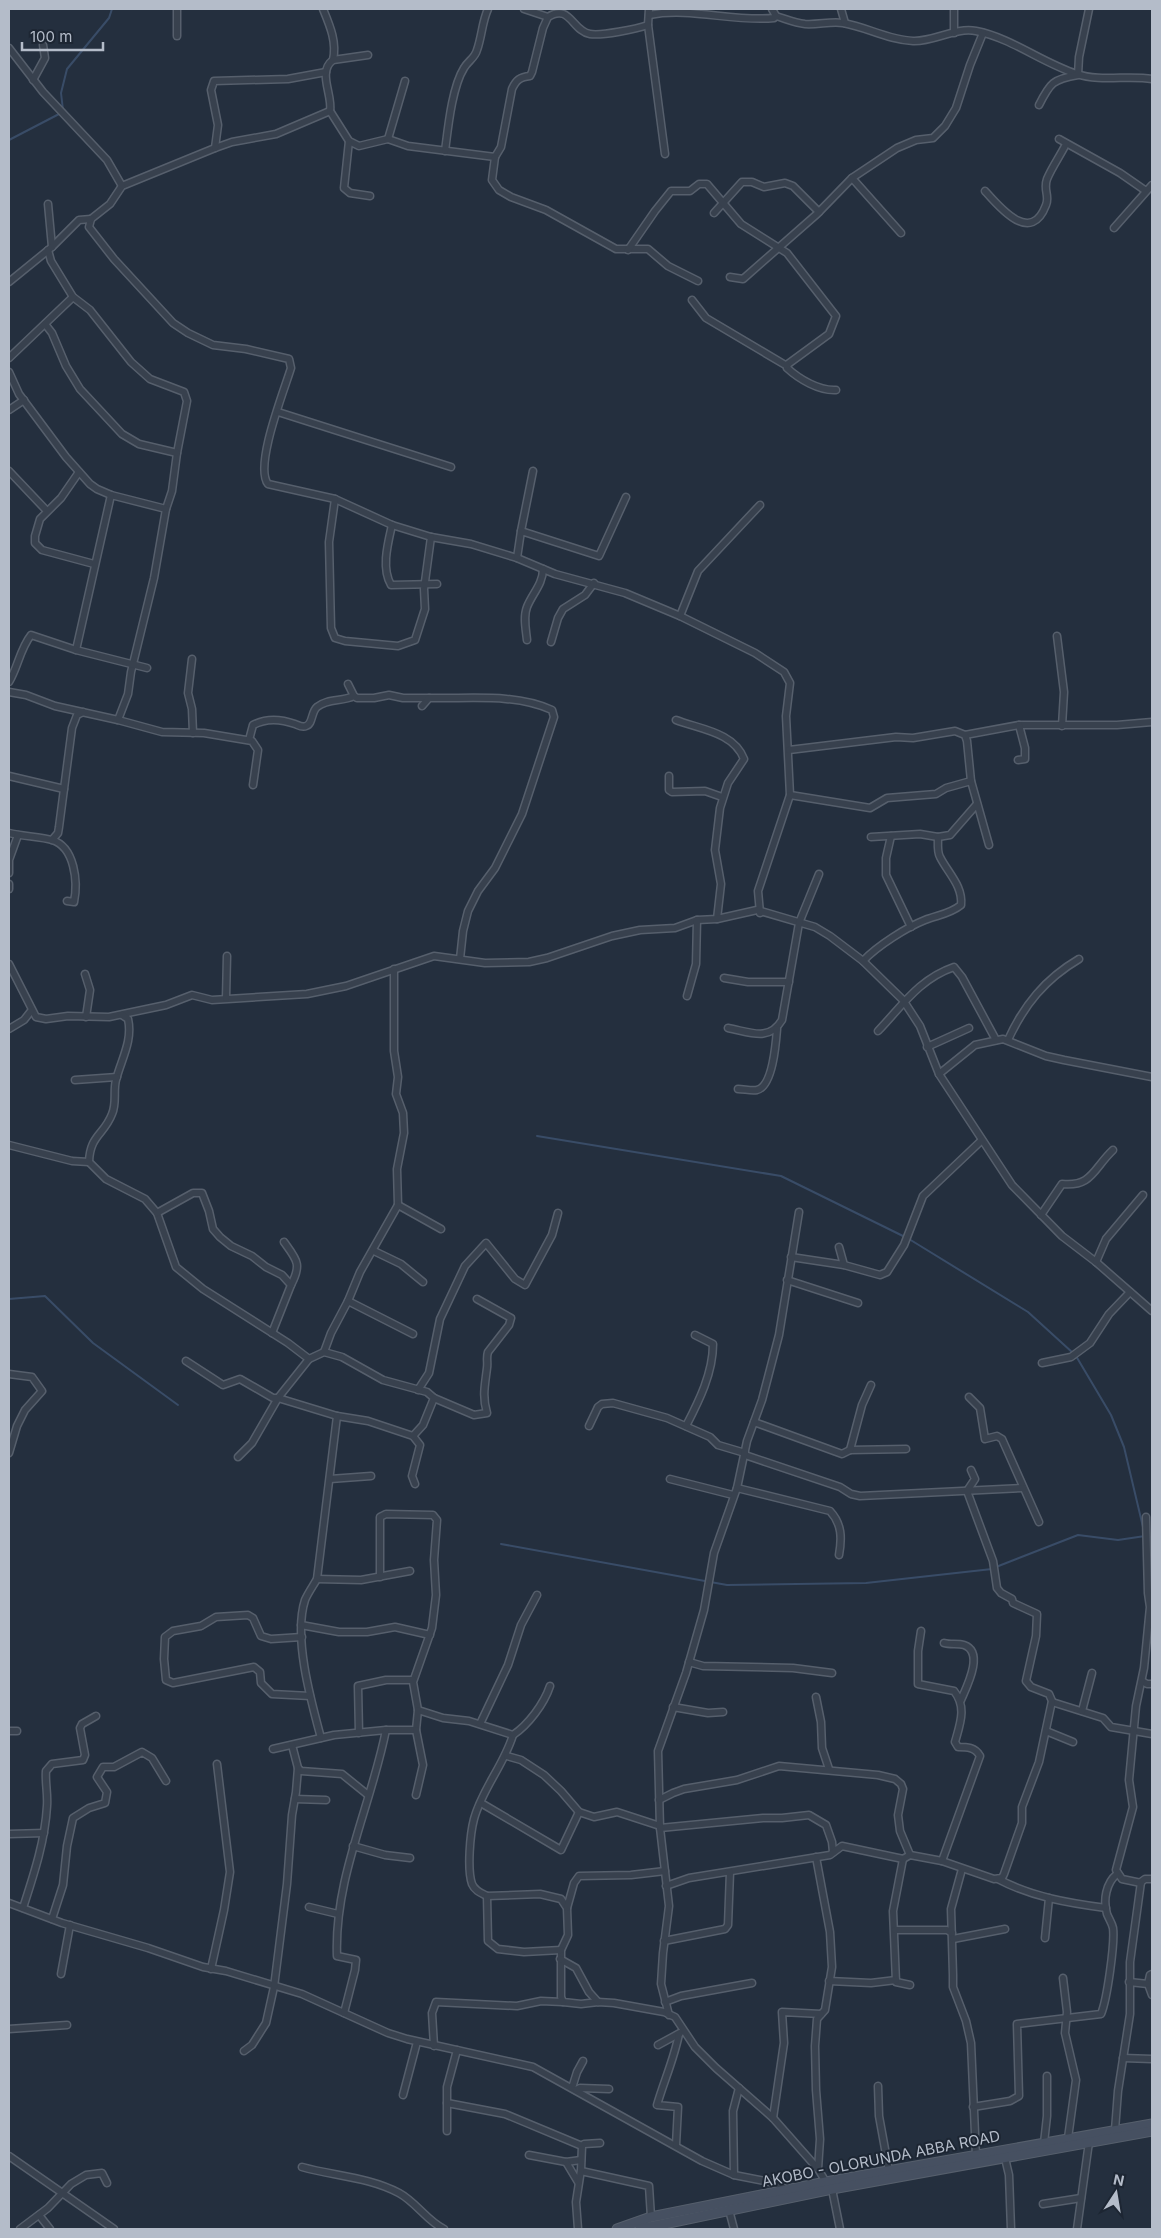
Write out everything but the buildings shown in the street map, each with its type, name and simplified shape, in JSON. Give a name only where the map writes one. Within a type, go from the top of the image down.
[{"type":"main road","name":"AKOBO - OLORUNDA ABBA ROAD","points":[[617,2229],[652,2217],[789,2191],[829,2186],[939,2166],[976,2156],[1152,2124]]},
{"type":"main road","name":"AKOBO - OLORUNDA ABBA ROAD","points":[[640,2229],[729,2210],[889,2171],[1005,2158],[1152,2131]]},
{"type":"street","points":[[177,9],[177,36]]},
{"type":"street","points":[[323,9],[332,29],[336,49],[333,60],[326,68],[331,104],[330,111],[349,141],[359,146],[388,139],[408,146],[495,157]]},
{"type":"street","points":[[445,150],[451,104],[464,68],[473,60],[477,50],[482,22],[488,9]]},
{"type":"street","points":[[524,9],[548,17],[562,11],[590,34],[648,25]]},
{"type":"street","points":[[772,9],[776,16]]},
{"type":"street","points":[[841,9],[845,24]]},
{"type":"street","points":[[954,9],[954,33]]},
{"type":"street","points":[[1078,74],[1079,57],[1089,9]]},
{"type":"street","points":[[665,154],[648,25],[649,12],[681,12],[750,20],[774,18],[776,16],[807,24],[845,24],[883,37],[920,42],[966,30],[983,33],[1027,51],[1048,63],[1089,77],[1133,76],[1152,79]]},
{"type":"street","points":[[548,17],[543,28],[532,72],[530,76],[522,77],[516,81],[512,89],[501,147],[495,157],[492,180],[499,190],[511,197],[546,210],[616,250],[648,249],[668,266],[698,281]]},
{"type":"street","points":[[730,277],[744,279],[819,212],[852,178],[897,148],[916,140],[933,138],[945,126],[956,108],[983,33]]},
{"type":"street","points":[[33,80],[44,58],[43,45]]},
{"type":"street","points":[[9,48],[33,80],[107,160],[122,186]]},
{"type":"street","points":[[333,60],[368,55]]},
{"type":"street","points":[[215,148],[218,125],[212,90],[214,82],[288,80],[326,72]]},
{"type":"street","points":[[1039,105],[1049,85],[1060,77],[1078,74]]},
{"type":"street","points":[[388,139],[405,81]]},
{"type":"street","points":[[9,282],[50,248],[79,220],[91,219],[110,204],[122,186],[215,148],[232,142],[276,134],[330,111]]},
{"type":"street","points":[[1059,139],[1099,160],[1146,192]]},
{"type":"street","points":[[349,141],[344,188],[350,193],[370,196]]},
{"type":"street","points":[[985,191],[1011,218],[1030,222],[1038,219],[1047,204],[1048,197],[1044,190],[1047,179],[1066,144]]},
{"type":"street","points":[[852,178],[901,233]]},
{"type":"street","points":[[714,213],[742,182],[752,182],[764,187],[785,183],[793,186],[819,212]]},
{"type":"street","points":[[628,250],[671,191],[690,191],[699,184],[707,184],[741,224],[787,253],[836,316],[829,334],[788,366]]},
{"type":"street","points":[[1114,228],[1152,185]]},
{"type":"street","points":[[48,204],[51,261],[73,297],[90,310],[131,362],[141,371],[159,384],[184,392],[187,396],[172,491],[166,509],[154,578],[128,694],[118,720]]},
{"type":"street","points":[[91,219],[89,227],[114,259],[174,323],[188,333],[213,345],[246,349],[289,359],[291,368],[268,441],[265,479],[268,484],[335,499],[392,525],[431,537],[471,544],[517,558],[543,569],[625,593],[680,616],[755,653],[784,672],[790,683],[786,716],[790,795],[758,891],[760,913]]},
{"type":"street","points":[[9,358],[73,297]]},
{"type":"street","points":[[692,300],[706,318],[788,366],[787,368],[793,374],[817,386],[836,390]]},
{"type":"street","points":[[44,324],[52,333],[66,366],[80,389],[122,434],[139,444],[177,453]]},
{"type":"street","points":[[9,372],[19,394],[79,472],[97,489],[112,495],[166,509]]},
{"type":"street","points":[[9,410],[24,400]]},
{"type":"street","points":[[278,412],[451,467]]},
{"type":"street","points":[[9,471],[47,511]]},
{"type":"street","points":[[517,558],[520,531],[533,471]]},
{"type":"street","points":[[79,472],[61,498],[47,511],[37,525],[35,536],[38,547],[94,564]]},
{"type":"street","points":[[76,650],[94,564],[112,495]]},
{"type":"street","points":[[520,531],[599,556],[626,496]]},
{"type":"street","points":[[335,499],[329,542],[331,628],[336,638],[345,641],[398,646],[415,640],[426,609],[425,583],[431,537]]},
{"type":"street","points":[[680,616],[698,571],[760,505]]},
{"type":"street","points":[[392,525],[386,557],[387,579],[391,585],[437,584]]},
{"type":"street","points":[[527,640],[525,620],[527,608],[543,577],[543,569]]},
{"type":"street","points":[[551,642],[558,618],[563,609],[584,595],[594,583]]},
{"type":"street","points":[[9,682],[19,661],[23,645],[31,635],[76,650],[134,663],[147,668]]},
{"type":"street","points":[[1057,636],[1064,692],[1062,726]]},
{"type":"street","points":[[192,659],[188,693],[192,708],[193,733]]},
{"type":"street","points":[[348,684],[354,696]]},
{"type":"street","points":[[9,692],[26,694],[80,714],[118,720],[162,732],[193,733],[252,741],[258,750],[253,785]]},
{"type":"street","points":[[249,740],[253,725],[262,721],[282,720],[303,727],[307,726],[317,708],[327,702],[354,696],[367,698],[389,695],[403,698],[516,699],[536,702],[552,710],[554,717],[522,814],[495,868],[478,891],[468,911],[463,931],[460,959]]},
{"type":"street","points":[[422,706],[429,698]]},
{"type":"street","points":[[52,840],[58,833],[72,728],[80,714]]},
{"type":"street","points":[[676,720],[716,733],[735,745],[744,759],[732,775],[722,797],[715,845],[721,884],[717,919]]},
{"type":"street","points":[[789,750],[896,737],[913,738],[955,731],[965,735],[1019,725],[1062,726],[1152,722]]},
{"type":"street","points":[[1018,760],[1025,759],[1025,748],[1019,725]]},
{"type":"street","points":[[965,735],[970,781],[989,844]]},
{"type":"street","points":[[9,776],[64,789]]},
{"type":"street","points":[[669,776],[669,790],[672,792],[705,792],[722,797]]},
{"type":"street","points":[[790,795],[870,808],[887,798],[936,794],[946,788],[970,781]]},
{"type":"street","points":[[871,837],[920,834],[938,837],[950,835],[977,804]]},
{"type":"street","points":[[9,834],[52,840],[66,848],[72,867],[76,892],[74,902],[67,900]]},
{"type":"street","points":[[9,873],[9,860],[18,835]]},
{"type":"street","points":[[891,836],[886,858],[886,875],[910,927]]},
{"type":"street","points":[[864,961],[910,927],[924,920],[952,912],[961,905],[962,900],[953,876],[939,856],[938,837]]},
{"type":"street","points":[[738,1089],[758,1090],[764,1086],[774,1059],[777,1029],[782,1020],[799,923],[819,874]]},
{"type":"street","points":[[9,884],[9,889]]},
{"type":"street","points":[[9,964],[36,1017],[46,1019],[68,1016],[122,1015],[166,1005],[192,995],[212,1000],[307,994],[346,986],[434,956],[485,963],[529,962],[547,958],[612,936],[640,930],[675,928],[697,920],[717,919],[757,910],[760,913],[814,927],[864,961],[903,1000],[920,1026],[939,1074],[1012,1185],[1062,1236],[1096,1262],[1152,1312]]},
{"type":"street","points":[[687,996],[696,964],[697,920]]},
{"type":"street","points":[[226,998],[227,956]]},
{"type":"street","points":[[1008,1040],[1021,1012],[1062,969],[1079,958]]},
{"type":"street","points":[[878,1031],[898,1009],[903,1000],[928,980],[956,968],[996,1040]]},
{"type":"street","points":[[324,1352],[360,1272],[374,1251],[398,1205],[397,1169],[404,1133],[403,1113],[396,1094],[398,1077],[394,1051],[394,969]]},
{"type":"street","points":[[85,974],[90,990],[86,1017]]},
{"type":"street","points":[[724,978],[748,982],[789,982]]},
{"type":"street","points":[[9,1029],[24,1020],[32,1011]]},
{"type":"street","points":[[88,1162],[89,1148],[92,1142],[113,1112],[117,1077],[125,1056],[129,1028],[128,1019],[122,1015]]},
{"type":"street","points":[[728,1028],[768,1034],[777,1029]]},
{"type":"street","points":[[927,1047],[969,1028]]},
{"type":"street","points":[[939,1074],[975,1046],[996,1040],[1008,1040],[1055,1058],[1152,1077]]},
{"type":"street","points":[[75,1080],[117,1077]]},
{"type":"street","points":[[791,1257],[844,1264],[880,1275],[887,1272],[904,1245],[923,1196],[982,1140]]},
{"type":"street","points":[[9,1145],[72,1161],[88,1162],[106,1179],[145,1199],[156,1213],[176,1267],[202,1289],[272,1333],[309,1359]]},
{"type":"street","points":[[1041,1215],[1062,1184],[1075,1186],[1086,1182],[1100,1162],[1113,1150]]},
{"type":"street","points":[[156,1213],[193,1193],[202,1193],[213,1228],[220,1237],[231,1246],[252,1256],[266,1267],[282,1274],[291,1285]]},
{"type":"street","points":[[1096,1262],[1106,1239],[1142,1194]]},
{"type":"street","points":[[398,1205],[441,1229]]},
{"type":"street","points":[[667,2013],[661,1984],[664,1941],[669,1914],[660,1827],[658,1751],[689,1662],[704,1610],[714,1553],[737,1488],[754,1422],[762,1400],[779,1334],[799,1212]]},
{"type":"street","points":[[418,1390],[429,1373],[440,1319],[465,1266],[486,1243],[515,1279],[525,1286],[552,1235],[558,1213]]},
{"type":"street","points":[[272,1333],[291,1285],[298,1273],[297,1260],[284,1242]]},
{"type":"street","points":[[839,1247],[844,1264]]},
{"type":"street","points":[[374,1251],[401,1264],[423,1282]]},
{"type":"street","points":[[788,1280],[858,1303]]},
{"type":"street","points":[[1042,1363],[1072,1357],[1090,1343],[1109,1314],[1130,1292]]},
{"type":"street","points":[[238,1457],[252,1443],[278,1398],[309,1359],[324,1352],[342,1357],[383,1380],[427,1392],[434,1398],[474,1415],[487,1413],[482,1387],[487,1369],[486,1357],[511,1322],[510,1318],[477,1300]]},
{"type":"street","points":[[348,1301],[413,1334]]},
{"type":"street","points":[[686,1426],[704,1389],[713,1362],[713,1344],[695,1335]]},
{"type":"street","points":[[186,1361],[223,1385],[240,1379],[273,1398],[336,1416],[368,1421],[413,1436],[420,1445],[412,1476],[415,1484]]},
{"type":"street","points":[[9,1374],[32,1377],[42,1392],[25,1410],[17,1426],[9,1454]]},
{"type":"street","points":[[850,1450],[862,1405],[871,1385]]},
{"type":"street","points":[[968,1397],[980,1408],[985,1439],[997,1436],[1002,1439],[1039,1522]]},
{"type":"street","points":[[413,1436],[423,1425],[434,1398]]},
{"type":"street","points":[[590,1426],[598,1407],[607,1403],[660,1415],[710,1437],[718,1445],[840,1487],[856,1496],[1024,1488]]},
{"type":"street","points":[[321,1738],[310,1696],[301,1625],[306,1599],[317,1579],[336,1416]]},
{"type":"street","points":[[754,1422],[842,1454],[850,1450],[906,1450]]},
{"type":"street","points":[[967,1491],[975,1479],[971,1470]]},
{"type":"street","points":[[330,1479],[371,1476]]},
{"type":"street","points":[[670,1478],[733,1495]]},
{"type":"street","points":[[737,1488],[830,1511],[838,1521],[841,1534],[839,1555]]},
{"type":"street","points":[[967,1491],[993,1561],[997,1588],[1001,1593],[1012,1599],[1013,1602],[1037,1614],[1036,1636],[1026,1681],[1030,1687],[1049,1694],[1052,1702],[1036,1770],[1022,1807],[1022,1823],[1006,1870],[1002,1878],[998,1879]]},
{"type":"street","points":[[380,1577],[380,1517],[386,1514],[433,1515],[437,1520],[434,1560],[436,1595],[430,1635],[413,1680],[418,1710],[416,1730],[423,1765],[416,1795]]},
{"type":"street","points":[[1141,1883],[1122,1879],[1117,1874],[1117,1865],[1133,1807],[1129,1780],[1136,1706],[1142,1681],[1150,1607],[1146,1517]]},
{"type":"street","points":[[317,1579],[343,1581],[410,1572]]},
{"type":"street","points":[[480,1724],[508,1665],[521,1625],[537,1595]]},
{"type":"street","points":[[302,1637],[270,1639],[262,1636],[253,1618],[248,1616],[216,1617],[201,1626],[172,1631],[165,1637],[164,1659],[166,1680],[173,1683],[254,1667],[260,1672],[262,1683],[272,1694],[310,1696]]},
{"type":"street","points":[[301,1625],[339,1632],[367,1632],[395,1627],[430,1635]]},
{"type":"street","points":[[921,1631],[918,1651],[918,1684],[954,1691],[961,1700]]},
{"type":"street","points":[[942,1861],[980,1756],[977,1751],[969,1747],[958,1747],[954,1742],[962,1718],[961,1700],[975,1664],[973,1657],[969,1648],[964,1645],[944,1643]]},
{"type":"street","points":[[689,1662],[703,1666],[793,1668],[832,1673]]},
{"type":"street","points":[[1082,1711],[1092,1673]]},
{"type":"street","points":[[360,1733],[358,1686],[386,1680],[413,1680]]},
{"type":"street","points":[[1142,1681],[1152,1684]]},
{"type":"street","points":[[550,1686],[548,1693],[524,1728],[513,1736],[507,1756],[481,1802],[474,1819],[470,1866],[473,1886],[487,1896],[540,1894],[561,1899],[567,1908]]},
{"type":"street","points":[[816,1697],[821,1722],[822,1748],[829,1770]]},
{"type":"street","points":[[1052,1702],[1103,1718],[1111,1727],[1152,1734]]},
{"type":"street","points":[[673,1707],[708,1713],[723,1712]]},
{"type":"street","points":[[418,1710],[443,1718],[480,1724],[513,1736]]},
{"type":"street","points":[[23,1908],[34,1875],[44,1833],[48,1804],[46,1776],[48,1767],[58,1762],[83,1760],[85,1755],[80,1728],[82,1724],[96,1716]]},
{"type":"street","points":[[9,1730],[17,1731]]},
{"type":"street","points":[[273,1749],[334,1735],[386,1730],[416,1730]]},
{"type":"street","points":[[344,2013],[356,1960],[337,1956],[338,1914],[353,1846],[386,1730]]},
{"type":"street","points":[[1046,1731],[1073,1742]]},
{"type":"street","points":[[244,2051],[252,2045],[266,2022],[274,1987],[287,1884],[292,1815],[296,1799],[298,1768],[292,1745]]},
{"type":"street","points":[[52,1919],[63,1885],[67,1846],[73,1818],[89,1808],[105,1803],[107,1792],[98,1777],[102,1767],[114,1767],[142,1752],[152,1758],[166,1781]]},
{"type":"street","points":[[507,1756],[521,1760],[544,1775],[579,1812],[594,1817],[616,1812],[660,1827],[810,1815],[826,1825],[832,1842],[833,1852]]},
{"type":"street","points":[[211,1969],[230,1872],[217,1764]]},
{"type":"street","points":[[659,1800],[678,1791],[738,1780],[779,1766],[878,1775],[895,1779],[901,1784],[903,1790],[898,1815],[900,1831],[910,1855]]},
{"type":"street","points":[[298,1768],[301,1771],[342,1774],[368,1795]]},
{"type":"street","points":[[296,1799],[326,1800]]},
{"type":"street","points":[[481,1802],[561,1850],[579,1812]]},
{"type":"street","points":[[9,1834],[44,1833]]},
{"type":"street","points":[[353,1846],[385,1855],[410,1858]]},
{"type":"street","points":[[666,1886],[689,1878],[830,1855],[842,1846],[903,1860]]},
{"type":"street","points":[[910,1985],[899,1984],[896,1980],[893,1911],[903,1860],[910,1855],[942,1861],[998,1879],[1018,1889],[1049,1898],[1106,1908]]},
{"type":"street","points":[[816,1857],[830,1932],[832,1967],[825,2010],[817,2019],[815,2046],[820,2138],[818,2169]]},
{"type":"street","points":[[962,1869],[951,1909],[953,1987],[966,2021],[971,2043],[976,2156]]},
{"type":"street","points":[[563,2002],[561,1997],[560,1959],[561,1950],[568,1935],[567,1908],[574,1883],[580,1876],[623,1876],[665,1871]]},
{"type":"street","points":[[664,1941],[724,1929],[728,1925],[730,1872]]},
{"type":"street","points":[[973,2107],[1010,2101],[1019,2096],[1017,2024],[1045,2022],[1067,2017],[1098,2016],[1104,2008],[1113,1941],[1113,1927],[1106,1908],[1108,1887],[1110,1881],[1117,1874]]},
{"type":"street","points":[[1115,2130],[1130,2014],[1129,1982],[1141,1883],[1145,1878],[1152,1879]]},
{"type":"street","points":[[487,1896],[488,1941],[498,1949],[524,1952],[561,1950]]},
{"type":"street","points":[[1045,1938],[1049,1898]]},
{"type":"street","points":[[9,1903],[70,1926],[211,1969],[226,1971],[302,1994],[388,2033],[434,2046],[533,2067],[702,2160],[734,2175],[775,2183],[789,2191]]},
{"type":"street","points":[[309,1907],[338,1914]]},
{"type":"street","points":[[61,1974],[70,1926]]},
{"type":"street","points":[[952,1936],[1005,1929]]},
{"type":"street","points":[[895,1930],[947,1930],[952,1936]]},
{"type":"street","points":[[560,1959],[576,1968],[589,1992],[598,2002]]},
{"type":"street","points":[[1152,1974],[1148,1984],[1152,1995]]},
{"type":"street","points":[[1063,1978],[1067,2017],[1065,2033],[1076,2080],[1068,2138]]},
{"type":"street","points":[[829,1981],[871,1983],[896,1980]]},
{"type":"street","points":[[1129,1982],[1148,1984]]},
{"type":"street","points":[[665,2004],[681,1996],[752,1983]]},
{"type":"street","points":[[434,2046],[432,2013],[436,2002],[516,2006],[541,2001],[581,2004],[598,2002],[667,2013],[675,2017],[680,2032],[716,2068],[773,2118],[818,2169],[829,2186],[840,2229]]},
{"type":"street","points":[[773,2118],[784,2043],[782,2012],[821,2014]]},
{"type":"street","points":[[9,2029],[67,2024]]},
{"type":"street","points":[[658,2046],[680,2032]]},
{"type":"street","points":[[676,2145],[678,2107],[657,2105],[664,2082],[674,2060],[680,2032]]},
{"type":"street","points":[[403,2095],[417,2042]]},
{"type":"street","points":[[447,2131],[447,2087],[457,2050]]},
{"type":"street","points":[[1123,2058],[1152,2059]]},
{"type":"street","points":[[574,2089],[577,2072],[583,2062]]},
{"type":"street","points":[[1044,2143],[1047,2116],[1047,2076]]},
{"type":"street","points":[[878,2086],[879,2116],[889,2171]]},
{"type":"street","points":[[734,2175],[733,2111],[740,2088]]},
{"type":"street","points":[[574,2089],[609,2089]]},
{"type":"street","points":[[447,2103],[505,2114],[582,2146],[584,2144],[600,2143]]},
{"type":"street","points":[[1077,2229],[1089,2142]]},
{"type":"street","points":[[578,2229],[576,2202],[581,2171],[582,2146]]},
{"type":"street","points":[[529,2155],[566,2162],[581,2160]]},
{"type":"street","points":[[9,2156],[62,2195],[93,2213],[114,2229]]},
{"type":"street","points":[[1005,2158],[1009,2175],[1011,2229]]},
{"type":"street","points":[[566,2162],[578,2182]]},
{"type":"street","points":[[302,2166],[324,2173],[363,2180],[398,2192],[444,2229]]},
{"type":"street","points":[[581,2171],[649,2186],[652,2217]]},
{"type":"street","points":[[20,2229],[62,2195],[71,2184],[86,2176],[102,2173],[107,2183]]},
{"type":"street","points":[[1043,2204],[1081,2198]]},
{"type":"street","points":[[729,2210],[734,2229]]},
{"type":"street","points":[[39,2215],[50,2229]]},
{"type":"waterway","points":[[63,110],[61,93],[67,69],[109,18],[112,9]]},
{"type":"waterway","points":[[9,140],[61,113]]},
{"type":"waterway","points":[[537,1136],[781,1176],[905,1237]]},
{"type":"waterway","points":[[909,1239],[1028,1312],[1073,1353]]},
{"type":"waterway","points":[[9,1299],[45,1296],[93,1343],[178,1405]]},
{"type":"waterway","points":[[1076,1356],[1111,1415],[1124,1447],[1143,1527]]},
{"type":"waterway","points":[[996,1567],[1078,1535],[1118,1540],[1145,1536]]},
{"type":"waterway","points":[[501,1544],[727,1585],[866,1583],[992,1569]]}]
